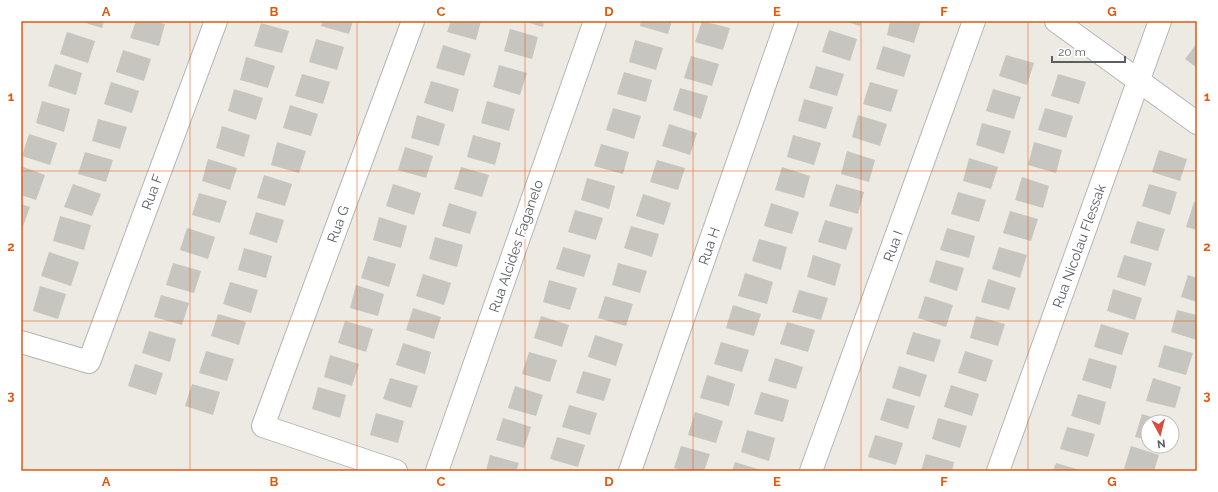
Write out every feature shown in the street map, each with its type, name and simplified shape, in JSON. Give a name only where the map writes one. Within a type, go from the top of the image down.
[{"type":"street","name":"Rua F","points":[[21,342],[89,362],[216,21]]},
{"type":"street","name":"Rua G","points":[[396,471],[262,426],[412,21]]},
{"type":"street","name":"Rua Alcides Faganelo","points":[[437,471],[595,21]]},
{"type":"street","name":"Rua H","points":[[630,471],[788,21]]},
{"type":"street","name":"Rua I","points":[[811,471],[974,21]]},
{"type":"street","points":[[1056,21],[1197,122]]},
{"type":"street","name":"Rua Nicolau Flessak","points":[[998,471],[1160,21]]},
{"type":"building","points":[[79,21],[104,21],[102,28]]},
{"type":"building","points":[[136,21],[154,21],[165,24],[159,46],[130,38]]},
{"type":"building","points":[[323,21],[353,21],[349,34],[321,26]]},
{"type":"building","points":[[451,21],[481,21],[476,40],[447,32]]},
{"type":"building","points":[[523,21],[544,21],[543,27]]},
{"type":"building","points":[[641,21],[672,21],[668,34],[640,26]]},
{"type":"building","points":[[702,21],[730,28],[723,50],[695,42]]},
{"type":"building","points":[[844,21],[862,21],[860,26]]},
{"type":"building","points":[[890,21],[921,21],[914,43],[887,35]]},
{"type":"building","points":[[261,23],[289,31],[282,53],[254,46]]},
{"type":"building","points":[[510,29],[538,37],[532,59],[504,51]]},
{"type":"building","points":[[829,30],[857,39],[850,61],[822,52]]},
{"type":"building","points":[[67,32],[95,41],[88,63],[60,54]]},
{"type":"building","points":[[316,39],[344,47],[337,70],[309,62]]},
{"type":"building","points":[[635,40],[663,48],[656,70],[629,62]]},
{"type":"building","points":[[1197,43],[1197,68],[1185,59]]},
{"type":"building","points":[[443,45],[471,54],[464,76],[436,68]]},
{"type":"building","points":[[883,46],[911,55],[904,77],[876,69]]},
{"type":"building","points":[[123,50],[151,59],[144,81],[116,72]]},
{"type":"building","points":[[1006,55],[1034,63],[1027,85],[999,76]]},
{"type":"building","points":[[691,56],[719,64],[712,86],[684,78]]},
{"type":"building","points":[[246,57],[275,66],[268,88],[240,80]]},
{"type":"building","points":[[55,64],[82,73],[76,95],[48,86]]},
{"type":"building","points":[[499,65],[527,73],[520,95],[493,87]]},
{"type":"building","points":[[816,66],[844,74],[837,96],[809,88]]},
{"type":"building","points":[[624,72],[652,80],[646,102],[617,94]]},
{"type":"building","points":[[302,74],[330,82],[323,104],[295,96]]},
{"type":"building","points":[[1058,74],[1086,82],[1079,104],[1051,96]]},
{"type":"building","points":[[431,81],[459,89],[453,112],[424,103]]},
{"type":"building","points":[[111,82],[139,91],[132,113],[104,104]]},
{"type":"building","points":[[870,82],[898,90],[891,112],[863,104]]},
{"type":"building","points":[[680,88],[708,96],[701,119],[673,110]]},
{"type":"building","points":[[234,89],[263,98],[256,120],[228,111]]},
{"type":"building","points":[[993,89],[1021,97],[1014,119],[986,111]]},
{"type":"building","points":[[804,99],[833,107],[826,129],[798,121]]},
{"type":"building","points":[[42,101],[70,109],[64,132],[36,123]]},
{"type":"building","points":[[487,101],[515,109],[509,131],[481,123]]},
{"type":"building","points":[[290,105],[318,114],[311,136],[283,128]]},
{"type":"building","points":[[613,108],[641,116],[634,139],[606,130]]},
{"type":"building","points":[[1045,108],[1073,116],[1066,138],[1038,130]]},
{"type":"building","points":[[417,115],[445,124],[439,146],[411,138]]},
{"type":"building","points":[[858,115],[887,124],[880,146],[852,137]]},
{"type":"building","points":[[98,119],[127,127],[120,149],[92,141]]},
{"type":"building","points":[[982,123],[1011,131],[1004,154],[976,145]]},
{"type":"building","points":[[669,124],[697,133],[690,155],[662,146]]},
{"type":"building","points":[[222,126],[250,135],[244,157],[216,148]]},
{"type":"building","points":[[29,134],[57,143],[50,165],[22,156]]},
{"type":"building","points":[[473,135],[501,143],[495,165],[467,157]]},
{"type":"building","points":[[793,135],[821,143],[814,165],[787,157]]},
{"type":"building","points":[[277,142],[306,151],[299,173],[271,165]]},
{"type":"building","points":[[1034,142],[1062,150],[1056,173],[1028,165]]},
{"type":"building","points":[[601,144],[629,152],[623,174],[594,166]]},
{"type":"building","points":[[405,147],[433,156],[426,178],[398,170]]},
{"type":"building","points":[[1159,150],[1187,159],[1180,181],[1152,172]]},
{"type":"building","points":[[847,151],[875,160],[869,182],[841,174]]},
{"type":"building","points":[[85,152],[113,160],[106,182],[78,174]]},
{"type":"building","points":[[969,158],[998,167],[991,189],[963,181]]},
{"type":"building","points":[[208,159],[237,168],[230,190],[202,181]]},
{"type":"building","points":[[657,160],[685,168],[678,190],[650,182]]},
{"type":"building","points":[[21,166],[45,175],[36,200],[21,195]]},
{"type":"building","points":[[461,167],[489,175],[482,197],[454,189]]},
{"type":"building","points":[[782,167],[810,176],[804,198],[775,190]]},
{"type":"building","points":[[264,175],[292,184],[285,206],[257,198]]},
{"type":"building","points":[[1022,177],[1049,186],[1043,208],[1015,200]]},
{"type":"building","points":[[587,178],[615,186],[609,209],[581,200]]},
{"type":"building","points":[[73,184],[101,194],[92,216],[64,207]]},
{"type":"building","points":[[393,184],[421,193],[414,215],[386,206]]},
{"type":"building","points":[[836,184],[864,192],[858,214],[829,206]]},
{"type":"building","points":[[1149,184],[1177,192],[1170,215],[1142,206]]},
{"type":"building","points":[[958,192],[986,200],[979,222],[951,214]]},
{"type":"building","points":[[199,193],[227,201],[220,223],[192,215]]},
{"type":"building","points":[[643,194],[671,203],[664,225],[636,216]]},
{"type":"building","points":[[1194,202],[1197,203],[1197,230],[1186,227]]},
{"type":"building","points":[[449,203],[477,212],[470,234],[442,226]]},
{"type":"building","points":[[771,203],[799,212],[792,234],[764,226]]},
{"type":"building","points":[[21,204],[30,207],[21,232]]},
{"type":"building","points":[[575,210],[603,218],[596,240],[568,232]]},
{"type":"building","points":[[1010,211],[1038,219],[1031,241],[1003,233]]},
{"type":"building","points":[[256,212],[284,220],[277,243],[249,234]]},
{"type":"building","points":[[60,216],[91,225],[84,250],[53,241]]},
{"type":"building","points":[[379,217],[407,226],[401,248],[373,240]]},
{"type":"building","points":[[825,220],[853,228],[846,250],[818,242]]},
{"type":"building","points":[[1137,221],[1165,229],[1158,251],[1130,243]]},
{"type":"building","points":[[631,226],[659,234],[652,257],[624,248]]},
{"type":"building","points":[[187,228],[215,237],[208,259],[180,250]]},
{"type":"building","points":[[947,228],[975,236],[969,258],[940,250]]},
{"type":"building","points":[[435,237],[463,245],[457,267],[429,259]]},
{"type":"building","points":[[759,239],[787,247],[781,270],[752,261]]},
{"type":"building","points":[[563,247],[591,255],[584,277],[556,269]]},
{"type":"building","points":[[999,247],[1027,255],[1020,278],[992,269]]},
{"type":"building","points":[[244,248],[272,256],[266,278],[238,270]]},
{"type":"building","points":[[49,252],[79,262],[71,286],[41,276]]},
{"type":"building","points":[[813,255],[841,264],[835,286],[807,277]]},
{"type":"building","points":[[1124,255],[1152,263],[1145,286],[1117,277]]},
{"type":"building","points":[[368,256],[396,264],[389,287],[361,278]]},
{"type":"building","points":[[936,260],[964,268],[957,291],[929,282]]},
{"type":"building","points":[[173,263],[201,271],[194,293],[166,285]]},
{"type":"building","points":[[618,263],[647,271],[640,293],[612,285]]},
{"type":"building","points":[[745,273],[773,282],[767,304],[738,296]]},
{"type":"building","points":[[423,274],[451,283],[444,305],[416,296]]},
{"type":"building","points":[[1188,275],[1197,278],[1197,302],[1181,297]]},
{"type":"building","points":[[988,279],[1016,288],[1009,310],[981,302]]},
{"type":"building","points":[[549,280],[577,288],[570,310],[543,302]]},
{"type":"building","points":[[230,282],[258,290],[251,313],[223,304]]},
{"type":"building","points":[[356,285],[384,294],[378,316],[350,308]]},
{"type":"building","points":[[40,286],[66,294],[58,319],[33,311]]},
{"type":"building","points":[[1113,289],[1142,298],[1135,320],[1107,311]]},
{"type":"building","points":[[799,290],[828,298],[821,320],[792,312]]},
{"type":"building","points":[[161,295],[189,303],[182,325],[154,317]]},
{"type":"building","points":[[605,296],[633,304],[626,326],[598,318]]},
{"type":"building","points":[[925,296],[953,305],[946,327],[918,318]]},
{"type":"building","points":[[733,305],[761,314],[754,336],[726,328]]},
{"type":"building","points":[[413,308],[441,317],[434,339],[406,330]]},
{"type":"building","points":[[1177,310],[1197,315],[1197,340],[1171,332]]},
{"type":"building","points":[[218,314],[246,322],[239,345],[211,336]]},
{"type":"building","points":[[541,316],[569,325],[562,347],[534,338]]},
{"type":"building","points":[[976,316],[1005,324],[998,346],[970,338]]},
{"type":"building","points":[[345,321],[373,329],[366,352],[338,343]]},
{"type":"building","points":[[787,322],[815,330],[808,352],[780,344]]},
{"type":"building","points":[[1101,324],[1129,333],[1122,355],[1094,347]]},
{"type":"building","points":[[149,331],[176,339],[170,362],[142,353]]},
{"type":"building","points":[[913,332],[941,340],[934,362],[906,354]]},
{"type":"building","points":[[595,335],[623,344],[616,366],[588,357]]},
{"type":"building","points":[[721,342],[749,350],[742,372],[714,364]]},
{"type":"building","points":[[403,343],[431,352],[425,374],[396,365]]},
{"type":"building","points":[[1164,345],[1193,353],[1186,375],[1158,367]]},
{"type":"building","points":[[206,351],[234,359],[227,381],[199,373]]},
{"type":"building","points":[[965,351],[993,360],[986,382],[958,373]]},
{"type":"building","points":[[529,352],[557,360],[550,382],[522,374]]},
{"type":"building","points":[[330,355],[359,364],[352,386],[324,377]]},
{"type":"building","points":[[775,358],[803,367],[796,389],[768,381]]},
{"type":"building","points":[[1089,358],[1117,366],[1111,389],[1082,380]]},
{"type":"building","points":[[135,364],[163,373],[156,395],[128,386]]},
{"type":"building","points":[[899,366],[927,375],[920,397],[892,388]]},
{"type":"building","points":[[583,371],[611,379],[604,401],[576,393]]},
{"type":"building","points":[[707,375],[735,384],[729,406],[700,398]]},
{"type":"building","points":[[390,378],[418,386],[411,408],[383,399]]},
{"type":"building","points":[[1153,378],[1181,387],[1175,408],[1146,401]]},
{"type":"building","points":[[192,384],[220,392],[213,415],[185,406]]},
{"type":"building","points":[[951,385],[979,394],[972,416],[944,407]]},
{"type":"building","points":[[515,386],[543,395],[536,416],[508,408]]},
{"type":"building","points":[[318,387],[346,395],[340,418],[312,409]]},
{"type":"building","points":[[761,392],[789,400],[783,422],[754,414]]},
{"type":"building","points":[[1078,394],[1106,402],[1100,425],[1071,416]]},
{"type":"building","points":[[887,398],[915,406],[908,429],[880,420]]},
{"type":"building","points":[[569,405],[597,413],[590,435],[562,427]]},
{"type":"building","points":[[695,412],[723,421],[716,443],[688,435]]},
{"type":"building","points":[[376,413],[404,421],[398,443],[370,435]]},
{"type":"building","points":[[503,418],[531,427],[524,448],[496,440]]},
{"type":"building","points":[[938,418],[967,426],[960,448],[932,439]]},
{"type":"building","points":[[1140,421],[1140,438],[1135,437]]},
{"type":"building","points":[[1067,427],[1095,434],[1088,457],[1060,449]]},
{"type":"building","points":[[747,430],[775,438],[769,461],[741,452]]},
{"type":"building","points":[[875,435],[903,443],[896,465],[868,457]]},
{"type":"building","points":[[557,437],[585,445],[578,467],[550,459]]},
{"type":"building","points":[[681,446],[710,454],[704,471],[685,471],[674,468]]},
{"type":"building","points":[[1131,446],[1140,449],[1140,454],[1159,455],[1154,471],[1132,471],[1124,469]]},
{"type":"building","points":[[926,454],[954,462],[952,471],[921,471]]},
{"type":"building","points":[[490,455],[519,463],[516,471],[486,471]]},
{"type":"building","points":[[735,462],[764,471],[732,471]]},
{"type":"building","points":[[1056,463],[1083,471],[1053,471]]}]
